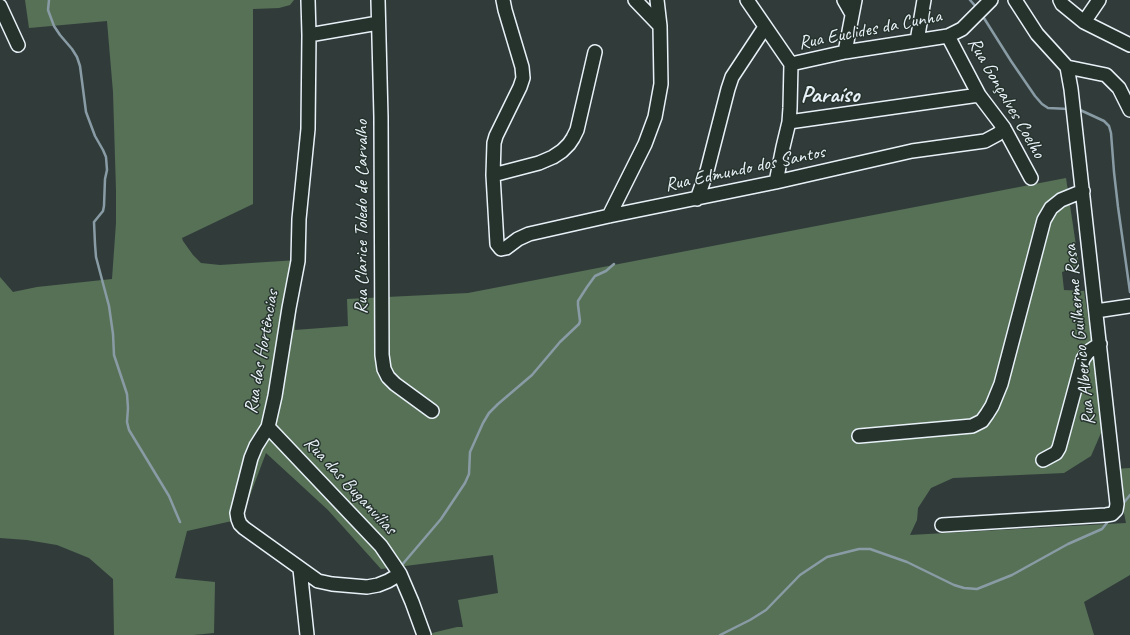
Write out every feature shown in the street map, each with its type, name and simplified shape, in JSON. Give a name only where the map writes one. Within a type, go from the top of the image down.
[{"type":"street","name":"Rua das Hortências","points":[[308,0],[308,129],[299,220],[298,261],[275,396],[268,427],[256,446],[251,458],[237,513],[240,524],[244,528],[318,581],[332,584],[367,587],[388,581],[400,574]]},
{"type":"street","name":"Rua Clarice Toledo de Carvalho","points":[[378,0],[381,125],[382,356],[384,369],[388,377],[395,384],[432,411]]},
{"type":"street","points":[[503,0],[522,67],[523,78],[496,136],[494,143],[493,175],[539,163],[557,154],[569,144],[577,130],[595,52]]},
{"type":"street","points":[[634,0],[660,26]]},
{"type":"street","points":[[609,216],[645,144],[655,117],[661,84],[660,26],[657,0]]},
{"type":"street","points":[[747,0],[791,64],[789,122],[776,182]]},
{"type":"street","points":[[844,0],[852,14]]},
{"type":"street","points":[[845,52],[855,0]]},
{"type":"street","points":[[917,41],[924,0]]},
{"type":"street","points":[[1015,0],[1037,34],[1067,67],[1106,75],[1119,88],[1130,110]]},
{"type":"street","points":[[1060,0],[1062,4],[1084,22],[1130,45]]},
{"type":"street","points":[[1084,22],[1099,0]]},
{"type":"street","points":[[0,6],[18,45]]},
{"type":"street","name":"Rua Euclides da Cunha","points":[[791,64],[845,52],[948,36],[962,29],[983,8]]},
{"type":"street","points":[[309,35],[378,24]]},
{"type":"street","points":[[697,199],[707,171],[732,77],[765,27]]},
{"type":"street","name":"Rua Gonçalves Coelho","points":[[948,36],[979,95],[1004,128],[1031,178]]},
{"type":"street","name":"Rua Alberico Guilherme Rosa","points":[[942,525],[1106,515],[1112,514],[1116,510],[1117,504],[1100,344],[1071,89],[1067,67]]},
{"type":"street","points":[[789,122],[979,95]]},
{"type":"street","name":"Rua Edmundo dos Santos","points":[[493,175],[497,244],[501,249],[504,249],[518,239],[529,234],[776,182],[912,151],[985,141],[998,134],[1004,128]]},
{"type":"street","points":[[858,436],[972,426],[982,421],[992,406],[1001,384],[1044,220],[1051,208],[1060,200],[1083,192]]},
{"type":"street","points":[[1096,311],[1128,307]]},
{"type":"street","points":[[1043,460],[1056,453],[1059,448],[1083,359],[1088,352],[1100,344]]},
{"type":"street","name":"Rua das Buganvílias","points":[[268,427],[382,546],[400,574],[424,635]]},
{"type":"street","points":[[300,569],[307,635]]},
{"type":"green space","points":[[25,0],[294,0],[290,5],[279,8],[253,9],[253,204],[182,238],[193,255],[201,263],[220,265],[298,260],[295,330],[348,326],[347,299],[468,293],[1066,178],[1079,266],[1062,272],[1064,290],[1084,291],[1104,426],[1091,456],[1064,473],[953,478],[931,488],[918,508],[917,520],[910,535],[1126,523],[1115,469],[1130,468],[1130,575],[1084,602],[1094,635],[427,635],[457,627],[463,627],[458,600],[498,593],[493,555],[381,569],[328,510],[266,453],[241,519],[187,531],[175,578],[215,582],[214,633],[193,635],[114,635],[113,579],[89,558],[57,545],[27,540],[0,538],[0,277],[13,292],[37,287],[112,279],[116,223],[113,92],[107,21],[29,28]]},
{"type":"waterway","points":[[49,0],[48,10],[54,26],[77,57],[80,66],[86,112],[95,136],[106,157],[107,170],[105,179],[104,206],[103,211],[94,222],[96,257],[109,306],[114,355],[127,394],[127,422],[129,430],[169,496],[180,522]]},
{"type":"waterway","points":[[970,0],[977,8]]},
{"type":"waterway","points":[[982,15],[1011,61],[1042,104],[1048,108],[1069,109]]},
{"type":"waterway","points":[[1078,109],[1104,121],[1109,126],[1111,133],[1118,207],[1130,292]]},
{"type":"waterway","points":[[401,566],[441,519],[465,483],[469,474],[470,452],[489,413],[532,375],[560,342],[579,324],[578,301],[595,276],[606,271],[614,264]]},
{"type":"waterway","points":[[1122,505],[1130,495]]},
{"type":"waterway","points":[[720,635],[766,610],[800,575],[827,557],[859,549],[870,549],[907,562],[954,585],[964,588],[977,589],[1012,575],[1068,544],[1102,529],[1110,519]]},
{"type":"district","name":"Paraíso","points":[[830,96]]}]
